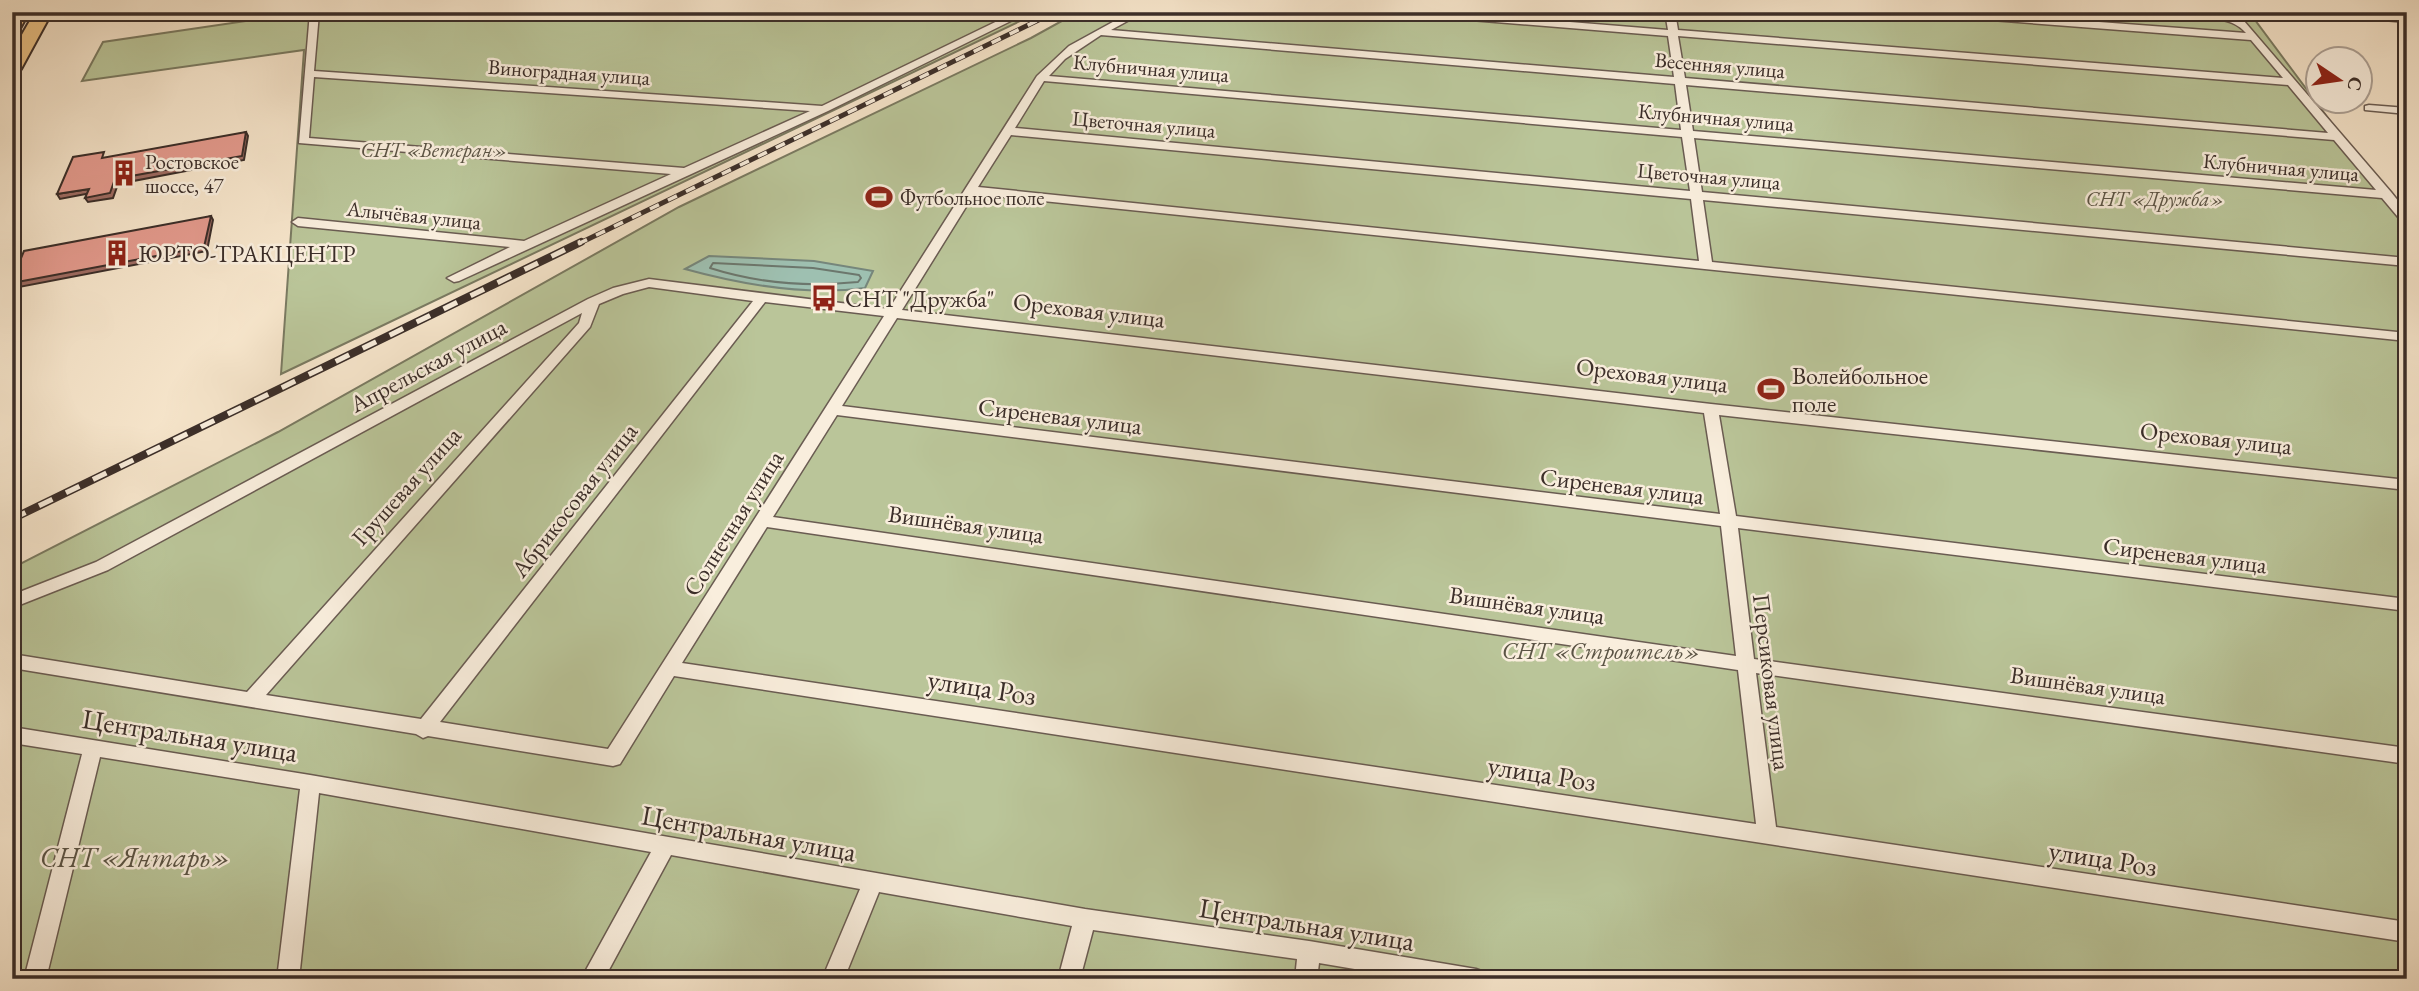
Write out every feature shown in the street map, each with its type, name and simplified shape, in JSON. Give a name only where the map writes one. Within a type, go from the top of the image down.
[{"type":"highway","points":[[12,69],[42,12]]},
{"type":"street","points":[[16,18],[42,12]]},
{"type":"street","points":[[454,278],[824,109],[1024,12]]},
{"type":"street","name":"Солнечная улица","points":[[423,730],[613,758],[1053,60],[1139,12]]},
{"type":"street","points":[[1409,12],[2292,82]]},
{"type":"street","points":[[1670,12],[1682,81],[1706,264]]},
{"type":"street","points":[[1926,12],[2253,37]]},
{"type":"street","points":[[2202,12],[2238,19],[2268,12]]},
{"type":"street","points":[[2323,12],[2407,19]]},
{"type":"street","points":[[314,13],[311,74],[303,141],[687,172]]},
{"type":"street","points":[[2238,19],[2407,220]]},
{"type":"street","name":"Весенняя улица","points":[[1099,32],[2338,137]]},
{"type":"street","name":"Виноградная улица","points":[[311,74],[824,109]]},
{"type":"street","name":"Клубничная улица","points":[[1041,78],[2387,195]]},
{"type":"street","points":[[2374,108],[2407,111]]},
{"type":"street","name":"Цветочная улица","points":[[1007,131],[2407,262]]},
{"type":"street","points":[[969,190],[2407,338]]},
{"type":"street","name":"Алычёвая улица","points":[[298,222],[526,245]]},
{"type":"street","name":"Апрельская улица","points":[[12,602],[102,566],[618,291],[649,283],[892,313]]},
{"type":"street","name":"Абрикосовая улица","points":[[423,730],[762,298]]},
{"type":"street","name":"Грушевая улица","points":[[251,699],[585,324],[593,302]]},
{"type":"street","name":"Ореховая улица","points":[[892,313],[1711,409],[2407,485]]},
{"type":"street","name":"Персиковая улица","points":[[1711,409],[1729,523],[1767,836]]},
{"type":"street","name":"Сиреневая улица","points":[[832,410],[1729,523],[2407,604]]},
{"type":"street","name":"Вишнёвая улица","points":[[764,521],[1744,663],[2407,755]]},
{"type":"street","points":[[12,661],[423,730]]},
{"type":"street","name":"улица Роз","points":[[670,668],[2407,932]]},
{"type":"street","name":"Центральная улица","points":[[12,735],[310,783],[872,884],[1476,979]]},
{"type":"street","points":[[35,979],[93,748]]},
{"type":"street","points":[[288,979],[310,783]]},
{"type":"street","points":[[592,979],[665,846]]},
{"type":"street","points":[[834,979],[872,884]]},
{"type":"street","points":[[1069,979],[1085,919]]},
{"type":"street","points":[[1306,979],[1309,951]]},
{"type":"green space","name":"СНТ «Ветеран»","points":[[307,12],[1039,12],[281,374],[304,50],[82,81],[103,42]]},
{"type":"green space","name":"СНТ «Строитель»","points":[[1078,12],[2249,12],[2304,86],[2304,116],[2327,116],[2407,224],[2407,979],[12,979],[12,568],[278,432],[679,207],[1031,38]]},
{"type":"water","points":[[709,256],[814,261],[873,271],[865,288],[820,291],[774,288],[685,269]]},
{"type":"building","name":"Ростовское шоссе, 47","points":[[246,132],[242,156],[115,179],[110,193],[85,198],[89,189],[57,194],[73,157],[104,152],[102,158]]},
{"type":"building","name":"ЮРТО-ТРАКЦЕНТР","points":[[211,216],[204,247],[12,283],[24,251]]},
{"type":"railway","points":[[578,244],[1055,12]]},
{"type":"railway","points":[[12,519],[581,242]]},
{"type":"place","name":"Ростовское шоссе, 47","points":[[124,173]]},
{"type":"place","name":"Футбольное поле","points":[[879,197]]},
{"type":"place","name":"ЮРТО-ТРАКЦЕНТР","points":[[117,253]]},
{"type":"place","name":"СНТ \"Дружба\"","points":[[824,298]]},
{"type":"place","name":"Волейбольное поле","points":[[1771,389]]},
{"type":"park label","name":"СНТ «Дружба»","points":[[2155,198]]},
{"type":"park label","name":"СНТ «Янтарь»","points":[[135,857]]}]
